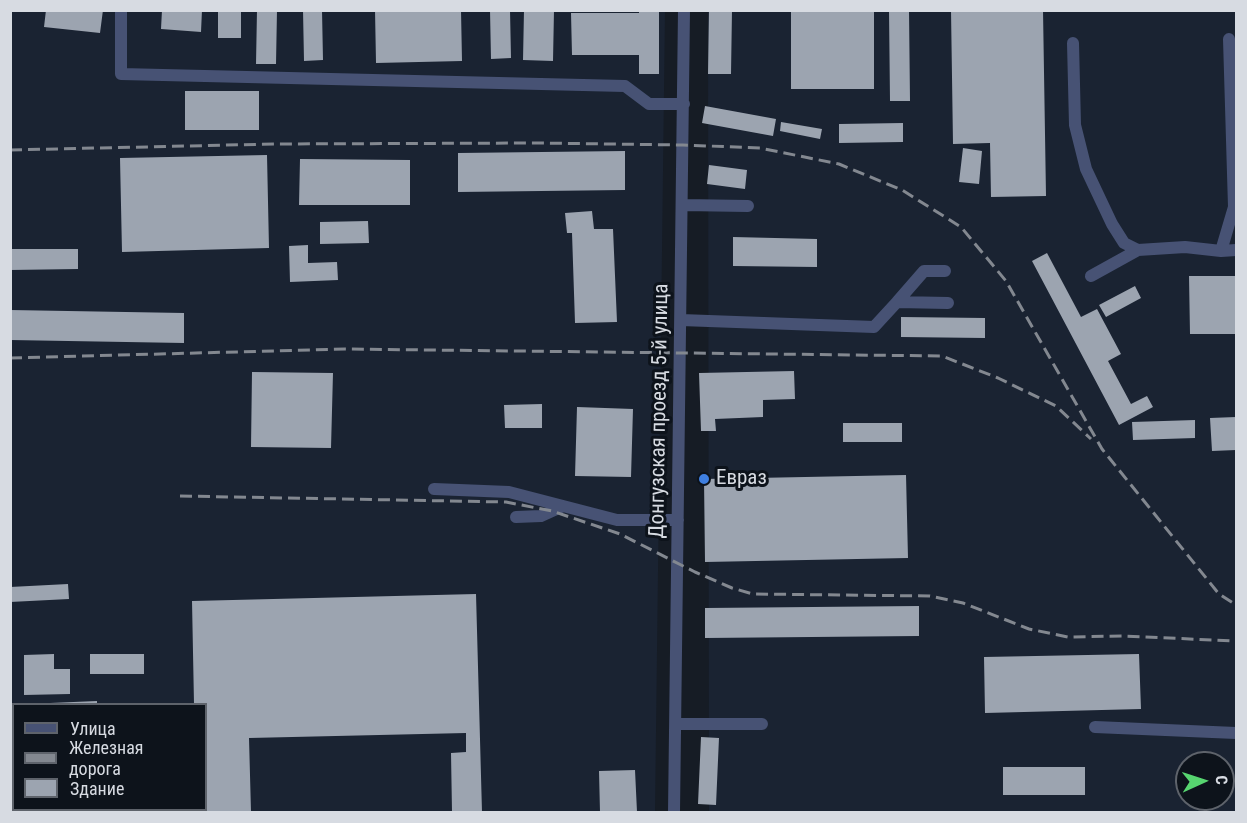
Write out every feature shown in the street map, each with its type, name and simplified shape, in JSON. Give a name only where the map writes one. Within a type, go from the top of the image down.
[{"type":"street","points":[[121,10],[121,74],[625,86],[649,104],[684,104]]},
{"type":"street","name":"Донгузская проезд 5-й улица","points":[[674,813],[684,10]]},
{"type":"street","points":[[1221,251],[1234,207],[1229,39]]},
{"type":"street","points":[[1073,43],[1076,125],[1086,169],[1112,224],[1124,243],[1138,250]]},
{"type":"street","points":[[682,205],[748,206]]},
{"type":"street","points":[[1091,276],[1138,250],[1185,247],[1221,251],[1236,250]]},
{"type":"street","points":[[681,320],[874,327],[924,271],[945,271]]},
{"type":"street","points":[[897,302],[948,303]]},
{"type":"street","points":[[434,489],[509,492],[617,520],[678,520]]},
{"type":"street","points":[[516,517],[541,516],[563,506]]},
{"type":"street","points":[[676,724],[762,724]]},
{"type":"street","points":[[1095,727],[1236,733]]},
{"type":"shaded area","points":[[10,11],[665,11],[655,812],[11,812]]},
{"type":"shaded area","points":[[708,11],[1236,11],[1236,812],[709,812]]},
{"type":"building","points":[[46,10],[103,10],[100,33],[44,27]]},
{"type":"building","points":[[162,10],[202,10],[201,32],[161,29]]},
{"type":"building","points":[[218,10],[241,10],[241,38],[218,38]]},
{"type":"building","points":[[257,10],[277,10],[276,64],[256,64]]},
{"type":"building","points":[[303,10],[322,10],[323,60],[304,61]]},
{"type":"building","points":[[375,10],[461,10],[462,61],[376,63]]},
{"type":"building","points":[[490,10],[510,10],[511,58],[491,59]]},
{"type":"building","points":[[524,10],[554,10],[553,61],[523,60]]},
{"type":"building","points":[[639,10],[659,10],[659,74],[639,74],[639,55],[572,55],[571,13],[639,13]]},
{"type":"building","points":[[709,10],[732,10],[731,74],[708,74]]},
{"type":"building","points":[[791,10],[874,10],[874,89],[791,89]]},
{"type":"building","points":[[889,10],[909,10],[910,101],[890,101]]},
{"type":"building","points":[[951,10],[1043,10],[1046,196],[991,197],[990,143],[953,144]]},
{"type":"building","points":[[185,91],[259,91],[259,130],[185,130]]},
{"type":"building","points":[[705,106],[776,119],[773,136],[702,123]]},
{"type":"building","points":[[781,122],[822,129],[820,139],[780,131]]},
{"type":"building","points":[[903,123],[903,142],[839,143],[839,124]]},
{"type":"building","points":[[963,148],[982,151],[979,184],[959,182]]},
{"type":"building","points":[[625,151],[625,190],[458,192],[458,153]]},
{"type":"building","points":[[267,155],[269,248],[122,252],[120,158]]},
{"type":"building","points":[[300,159],[410,160],[410,205],[299,205]]},
{"type":"building","points":[[709,165],[747,170],[745,189],[707,184]]},
{"type":"building","points":[[592,211],[594,229],[613,229],[617,322],[575,323],[572,233],[567,233],[565,213]]},
{"type":"building","points":[[368,221],[369,243],[320,244],[320,222]]},
{"type":"building","points":[[733,237],[817,239],[817,267],[733,266]]},
{"type":"building","points":[[308,245],[308,263],[337,262],[338,280],[290,282],[289,246]]},
{"type":"building","points":[[10,249],[78,249],[78,269],[10,270]]},
{"type":"building","points":[[1047,253],[1081,317],[1097,309],[1121,354],[1108,361],[1131,404],[1147,396],[1153,407],[1119,425],[1032,261]]},
{"type":"building","points":[[1189,276],[1236,276],[1236,334],[1190,334]]},
{"type":"building","points":[[1135,286],[1141,298],[1106,317],[1099,305]]},
{"type":"building","points":[[10,310],[184,313],[184,343],[10,340]]},
{"type":"building","points":[[901,317],[985,318],[985,338],[901,337]]},
{"type":"building","points":[[794,371],[795,399],[763,400],[763,417],[715,419],[716,431],[701,431],[699,373]]},
{"type":"building","points":[[252,372],[333,373],[331,448],[251,447]]},
{"type":"building","points":[[542,404],[542,428],[505,428],[504,405]]},
{"type":"building","points":[[577,407],[633,409],[631,477],[575,476]]},
{"type":"building","points":[[1236,417],[1236,450],[1212,451],[1210,418]]},
{"type":"building","points":[[1195,420],[1195,438],[1133,440],[1132,422]]},
{"type":"building","points":[[843,423],[902,423],[902,442],[843,442]]},
{"type":"building","points":[[906,475],[908,558],[705,562],[704,479]]},
{"type":"building","points":[[68,584],[69,599],[10,602],[10,587]]},
{"type":"building","points":[[476,594],[482,812],[452,812],[451,753],[466,752],[466,733],[249,738],[251,812],[197,812],[207,811],[207,703],[194,703],[192,601]]},
{"type":"building","points":[[919,606],[919,636],[705,638],[705,608]]},
{"type":"building","points":[[54,654],[54,669],[70,669],[70,694],[24,695],[24,655]]},
{"type":"building","points":[[90,654],[144,654],[144,674],[90,674]]},
{"type":"building","points":[[1139,654],[1141,709],[985,713],[984,657]]},
{"type":"building","points":[[97,701],[97,703],[50,703]]},
{"type":"building","points":[[701,737],[719,738],[716,805],[698,804]]},
{"type":"building","points":[[10,756],[12,756],[12,811],[56,812],[10,812]]},
{"type":"building","points":[[1003,767],[1085,767],[1085,795],[1003,795]]},
{"type":"building","points":[[635,770],[637,812],[600,812],[599,771]]},
{"type":"railway","points":[[10,150],[275,144],[683,145],[760,148],[839,164],[902,190],[961,227],[1006,281],[1102,449],[1219,594],[1236,605]]},
{"type":"railway","points":[[10,358],[345,349],[942,356],[998,378],[1056,406],[1091,439]]},
{"type":"railway","points":[[180,496],[506,502],[552,511],[620,534],[695,572],[732,588],[753,594],[930,596],[963,603],[1029,629],[1068,637],[1122,636],[1236,641]]},
{"type":"place","name":"Евраз","points":[[704,479]]}]
